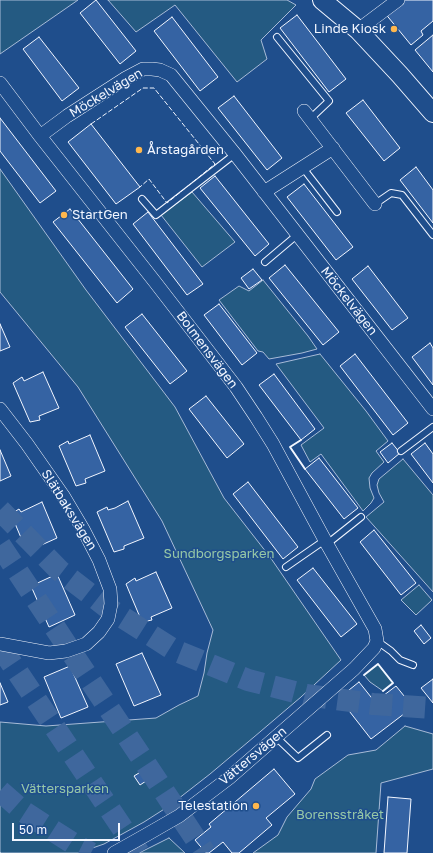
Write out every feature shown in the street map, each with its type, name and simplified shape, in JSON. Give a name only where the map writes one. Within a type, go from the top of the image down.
[{"type":"main road","points":[[322,0],[358,30],[433,113]]},
{"type":"street","points":[[358,30],[398,0]]},
{"type":"street","name":"Möckelvägen","points":[[40,136],[67,116],[126,78],[143,69],[160,70],[171,75],[235,154],[433,410]]},
{"type":"street","name":"Bolmensvägen","points":[[0,83],[236,387],[273,444],[375,629],[377,641]]},
{"type":"street","points":[[307,115],[375,204]]},
{"type":"street","points":[[264,192],[333,148]]},
{"type":"street","name":"Slätbaksvägen","points":[[0,409],[35,456],[83,529],[99,560],[110,589],[110,604],[108,618],[99,632],[86,644],[73,649],[49,653],[0,644]]},
{"type":"street","name":"Vättersvägen","points":[[114,853],[179,816],[229,778],[354,669],[374,648],[377,641]]},
{"type":"lane","points":[[277,37],[329,101],[307,115]]},
{"type":"lane","points":[[142,199],[156,215],[235,154]]},
{"type":"lane","points":[[303,168],[337,212]]},
{"type":"lane","points":[[375,204],[391,193],[402,196],[433,235]]},
{"type":"lane","points":[[265,262],[298,235]]},
{"type":"lane","points":[[401,452],[433,427]]},
{"type":"lane","points":[[286,567],[326,542],[361,517]]},
{"type":"lane","points":[[377,641],[392,651],[400,660],[412,665]]},
{"type":"lane","points":[[276,737],[298,758],[327,735]]},
{"type":"green space","points":[[0,0],[78,0],[0,54]]},
{"type":"green space","points":[[108,0],[287,0],[296,5],[261,40],[267,59],[237,82],[175,5],[136,32]]},
{"type":"green space","points":[[0,169],[86,290],[175,407],[224,498],[270,557],[341,660],[254,737],[169,806],[104,844],[78,853],[0,853],[0,722],[46,726],[156,718],[198,696],[213,630],[162,521],[78,387],[0,292]]},
{"type":"green space","points":[[192,192],[235,242],[202,267],[161,215]]},
{"type":"green space","points":[[263,280],[317,349],[269,359],[263,352],[258,351],[219,300],[239,286],[249,291]]},
{"type":"green space","points":[[320,354],[388,441],[376,451],[384,462],[372,473],[369,478],[370,488],[374,498],[363,511],[321,454],[310,462],[301,445],[324,428],[276,364]]},
{"type":"green space","points":[[403,459],[433,495],[433,592],[366,517],[384,502],[377,485],[379,479]]},
{"type":"green space","points":[[419,585],[432,600],[416,615],[401,600]]},
{"type":"green space","points":[[378,664],[393,683],[383,691],[370,682],[364,675]]},
{"type":"green space","name":"Borensstråket","points":[[405,726],[433,734],[433,769],[381,783],[376,853],[253,853],[278,835],[287,817],[311,789],[315,779],[348,755],[376,750]]},
{"type":"green space","points":[[169,838],[185,853],[139,853]]},
{"type":"building","points":[[96,0],[136,51],[120,64],[80,13]]},
{"type":"building","points":[[399,0],[433,0],[433,21],[421,31],[423,35],[411,45],[384,12]]},
{"type":"building","points":[[297,15],[346,79],[329,92],[280,28]]},
{"type":"building","points":[[172,17],[218,77],[200,91],[154,31]]},
{"type":"building","points":[[433,35],[433,72],[415,50]]},
{"type":"building","points":[[39,37],[79,88],[62,101],[23,49]]},
{"type":"building","points":[[234,96],[282,158],[267,170],[218,108]]},
{"type":"building","points":[[363,100],[400,148],[384,161],[346,113]]},
{"type":"building","points":[[0,118],[56,191],[40,203],[0,151]]},
{"type":"building","points":[[91,124],[140,187],[116,204],[68,142]]},
{"type":"building","points":[[416,167],[433,190],[433,223],[400,180]]},
{"type":"building","points":[[215,176],[269,244],[255,256],[200,188]]},
{"type":"building","points":[[304,184],[353,247],[336,260],[287,197]]},
{"type":"building","points":[[70,209],[133,289],[117,303],[53,222]]},
{"type":"building","points":[[148,212],[203,284],[187,295],[133,224]]},
{"type":"building","points":[[285,265],[339,332],[323,345],[269,278]]},
{"type":"building","points":[[368,266],[408,318],[392,330],[352,279]]},
{"type":"building","points":[[253,269],[262,280],[249,289],[241,278]]},
{"type":"building","points":[[219,304],[257,353],[242,365],[204,315]]},
{"type":"building","points":[[142,314],[187,371],[170,384],[125,327]]},
{"type":"building","points":[[0,324],[10,347],[0,351]]},
{"type":"building","points":[[430,343],[433,348],[433,385],[412,357]]},
{"type":"building","points":[[355,354],[408,423],[393,435],[340,366]]},
{"type":"building","points":[[43,372],[59,408],[39,416],[40,420],[30,422],[13,383],[22,377],[24,381]]},
{"type":"building","points":[[274,374],[315,429],[301,440],[259,385]]},
{"type":"building","points":[[206,396],[244,444],[227,458],[189,409]]},
{"type":"building","points":[[90,435],[105,471],[85,479],[86,483],[76,486],[59,446],[68,441],[69,444]]},
{"type":"building","points":[[392,443],[400,453],[388,463],[380,452]]},
{"type":"building","points":[[425,443],[433,454],[433,483],[411,454]]},
{"type":"building","points":[[0,450],[11,476],[0,481]]},
{"type":"building","points":[[319,458],[358,508],[344,519],[305,469]]},
{"type":"building","points":[[248,482],[298,547],[283,559],[233,494]]},
{"type":"building","points":[[128,501],[144,538],[124,546],[124,549],[114,552],[97,512],[107,507],[108,510],[115,508]]},
{"type":"building","points":[[42,502],[57,538],[37,547],[38,549],[27,552],[11,514],[19,509],[21,512]]},
{"type":"building","points":[[374,530],[416,583],[401,595],[360,542]]},
{"type":"building","points":[[313,568],[357,624],[341,637],[297,580]]},
{"type":"building","points":[[156,572],[172,608],[151,617],[152,620],[142,622],[126,584],[135,578],[136,581]]},
{"type":"building","points":[[57,574],[75,615],[49,627],[31,586]]},
{"type":"building","points":[[421,625],[431,638],[424,644],[414,631]]},
{"type":"building","points":[[142,653],[161,695],[134,706],[116,664]]},
{"type":"building","points":[[70,666],[88,707],[61,718],[44,677]]},
{"type":"building","points":[[433,679],[433,703],[421,688]]},
{"type":"building","points":[[359,682],[375,702],[396,686],[413,707],[371,739],[339,698]]},
{"type":"building","points":[[0,683],[8,702],[0,705]]},
{"type":"building","points":[[147,768],[152,777],[140,785],[134,776]]},
{"type":"building","name":"Telestation","points":[[274,769],[295,794],[266,818],[272,825],[239,853],[232,853],[223,842],[209,853],[206,853],[195,840],[211,827],[209,824]]},
{"type":"building","points":[[388,797],[411,799],[407,853],[384,853]]},
{"type":"tunnel","points":[[0,510],[60,571],[108,608],[174,650],[248,680],[306,695],[373,704],[433,708]]},
{"type":"tunnel","points":[[0,545],[205,853]]},
{"type":"tunnel","points":[[0,646],[139,853]]},
{"type":"tunnel","points":[[0,791],[24,812],[77,846],[91,853]]},
{"type":"fence","points":[[91,124],[143,88],[154,88],[215,164],[167,203],[149,179],[140,187]]},
{"type":"wall","points":[[301,440],[290,447],[305,469]]},
{"type":"wall","points":[[364,675],[378,664],[393,683],[383,691]]},
{"type":"place","name":"Linde Kiosk","points":[[394,29]]},
{"type":"place","name":"Årstagården","points":[[139,150]]},
{"type":"place","name":"StartGen","points":[[64,215]]},
{"type":"place","name":"Telestation","points":[[256,806]]},
{"type":"park label","name":"Sundborgsparken","points":[[219,554]]},
{"type":"park label","name":"Vättersparken","points":[[65,789]]}]
